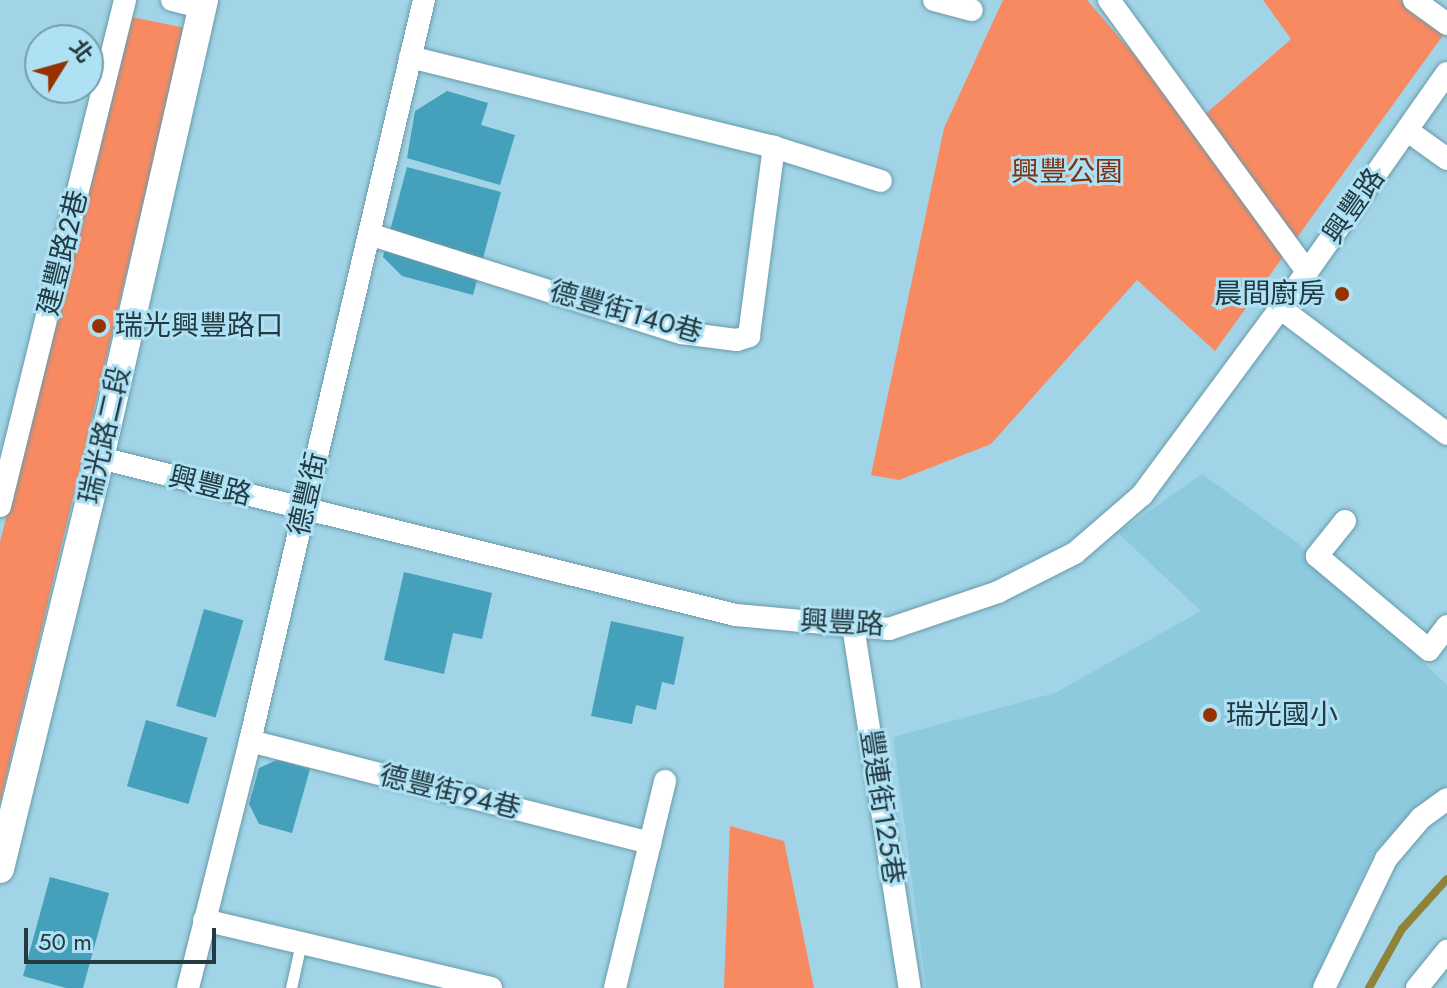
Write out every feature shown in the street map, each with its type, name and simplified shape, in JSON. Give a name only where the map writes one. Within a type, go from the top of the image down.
[{"type":"street","name":"建豐路2巷","points":[[0,506],[125,0]]},
{"type":"street","points":[[172,0],[203,4]]},
{"type":"street","name":"德豐街","points":[[188,988],[250,741],[424,0]]},
{"type":"street","points":[[934,0],[972,10]]},
{"type":"street","points":[[1109,0],[1307,272]]},
{"type":"street","points":[[1414,0],[1447,24]]},
{"type":"street","name":"瑞光路二段","points":[[0,869],[100,458],[203,4]]},
{"type":"street","points":[[410,57],[774,147],[881,181]]},
{"type":"street","name":"興豐路","points":[[100,458],[736,615],[889,629],[998,592],[1075,553],[1142,495],[1307,272],[1447,73]]},
{"type":"street","points":[[1408,131],[1447,159]]},
{"type":"street","name":"德豐街140巷","points":[[369,234],[682,333],[737,340],[749,336],[774,147]]},
{"type":"street","points":[[1280,308],[1447,434]]},
{"type":"street","points":[[1345,521],[1317,556],[1429,650],[1447,626]]},
{"type":"street","name":"豐連街125巷","points":[[853,626],[910,988]]},
{"type":"street","name":"德豐街94巷","points":[[250,741],[650,843]]},
{"type":"street","points":[[615,988],[665,781]]},
{"type":"street","points":[[1324,988],[1386,859],[1421,818],[1447,799]]},
{"type":"street","points":[[204,920],[491,988]]},
{"type":"street","points":[[1417,988],[1447,951]]},
{"type":"lane","points":[[291,988],[301,943]]},
{"type":"shaded area","name":"瑞光國小","points":[[1202,474],[1299,544],[1447,685],[1447,785],[1373,853],[1311,988],[926,988],[893,737],[1055,693],[1201,611],[1118,533]]},
{"type":"green space","name":"興豐公園","points":[[1003,0],[1087,0],[1194,124],[1291,39],[1263,0],[1400,0],[1444,34],[1215,351],[1137,280],[991,444],[899,480],[871,475],[944,128]]},
{"type":"green space","points":[[132,17],[185,28],[0,803],[0,542]]},
{"type":"green space","points":[[730,826],[784,841],[814,988],[724,988]]},
{"type":"building","points":[[447,91],[488,103],[481,125],[515,135],[500,185],[407,158],[415,111]]},
{"type":"building","points":[[407,167],[501,192],[473,295],[402,276],[383,257]]},
{"type":"building","points":[[404,572],[492,593],[482,639],[453,633],[444,674],[384,660]]},
{"type":"building","points":[[204,609],[243,620],[216,717],[176,706]]},
{"type":"building","points":[[611,621],[684,637],[674,685],[662,682],[656,710],[636,705],[632,724],[591,716]]},
{"type":"building","points":[[146,720],[208,738],[189,804],[127,786]]},
{"type":"building","points":[[277,760],[310,769],[292,833],[259,824],[249,804],[259,768]]},
{"type":"building","points":[[50,877],[109,893],[83,988],[66,988],[23,976]]},
{"type":"waterway","points":[[1369,988],[1402,929],[1447,879]]},
{"type":"place","name":"晨間廚房","points":[[1342,294]]},
{"type":"place","name":"瑞光興豐路口","points":[[99,326]]},
{"type":"place","name":"瑞光國小","points":[[1210,715]]}]
